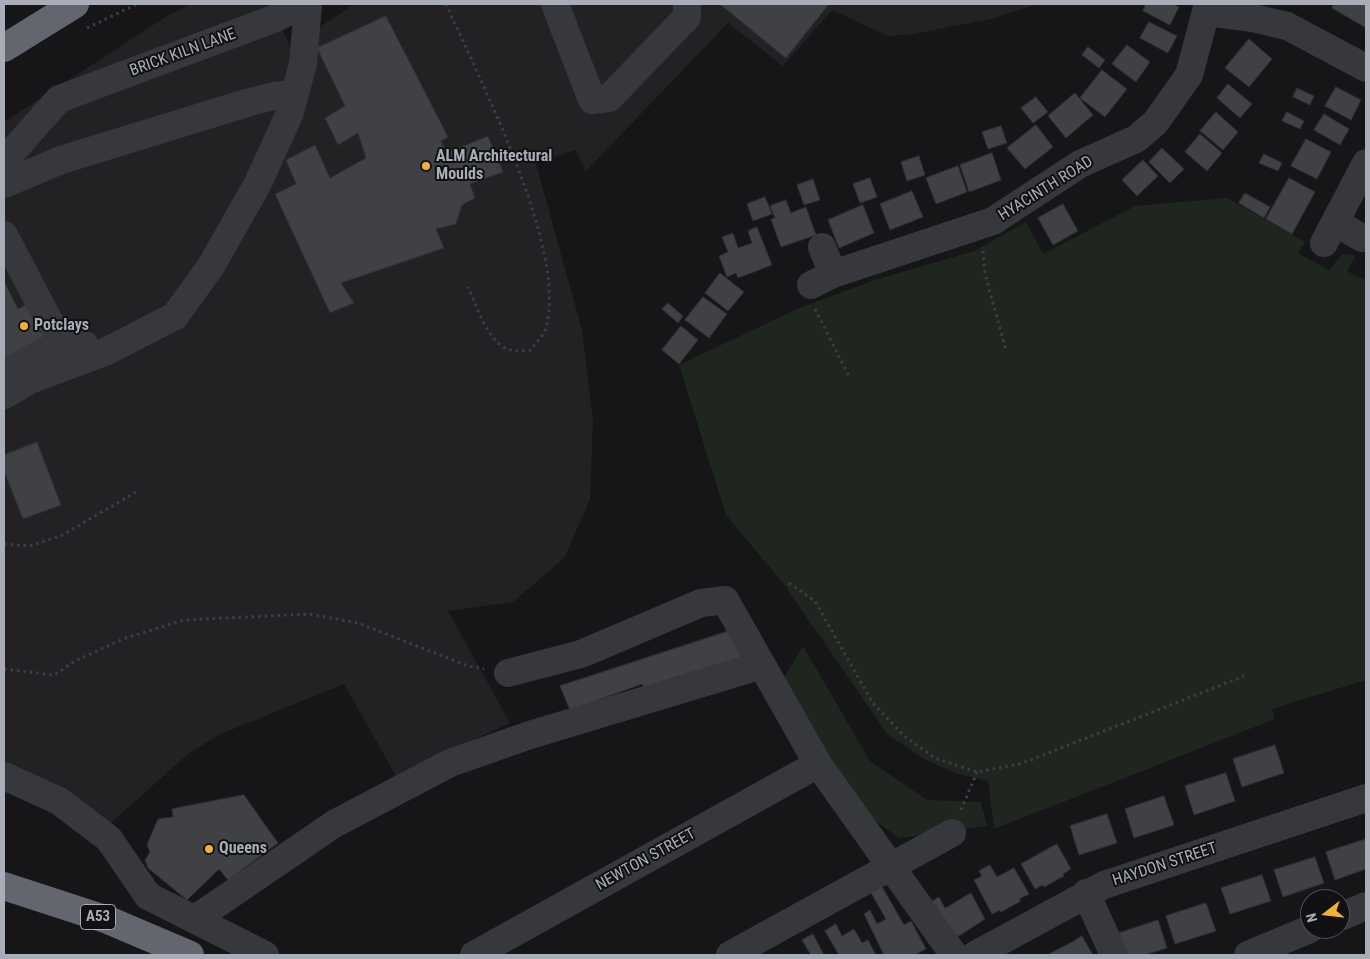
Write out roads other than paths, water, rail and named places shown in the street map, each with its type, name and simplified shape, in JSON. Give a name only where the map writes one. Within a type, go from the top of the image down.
[{"type":"highway","points":[[4,48],[75,4]]},
{"type":"highway","name":"A53","points":[[4,886],[108,920],[190,955]]},
{"type":"street","points":[[4,395],[30,380],[105,352],[175,316],[211,266],[257,185],[289,115],[303,64],[307,4]]},
{"type":"street","name":"BRICK KILN LANE","points":[[4,160],[58,99],[276,18],[307,4]]},
{"type":"street","points":[[555,4],[592,100],[609,98],[687,17],[687,4]]},
{"type":"street","points":[[1207,8],[1287,26],[1366,68]]},
{"type":"street","name":"HYACINTH ROAD","points":[[822,247],[822,280],[993,222],[1080,164],[1136,139],[1155,122],[1189,75],[1207,8]]},
{"type":"street","points":[[4,184],[62,160],[250,102],[274,96],[295,94]]},
{"type":"street","points":[[1362,238],[1330,233],[1366,163]]},
{"type":"street","points":[[4,235],[50,324],[68,339],[105,352]]},
{"type":"street","points":[[4,373],[68,339]]},
{"type":"street","points":[[508,673],[580,654],[701,603],[725,600],[818,764],[954,955]]},
{"type":"street","points":[[195,919],[334,824],[450,763],[530,735],[762,665]]},
{"type":"street","name":"NEWTON STREET","points":[[474,955],[818,764]]},
{"type":"street","points":[[4,776],[59,801],[109,839],[148,896],[266,955]]},
{"type":"street","name":"HAYDON STREET","points":[[975,955],[1086,893],[1104,885],[1366,798]]},
{"type":"street","points":[[730,955],[952,833]]},
{"type":"street","points":[[1086,893],[1114,955]]},
{"type":"street","points":[[1350,913],[1366,906]]},
{"type":"street","points":[[1248,955],[1300,933]]},
{"type":"place","name":"ALM Architectural Moulds","points":[[426,166]]},
{"type":"place","name":"Potclays","points":[[24,326]]},
{"type":"place","name":"Queens","points":[[209,849]]}]
